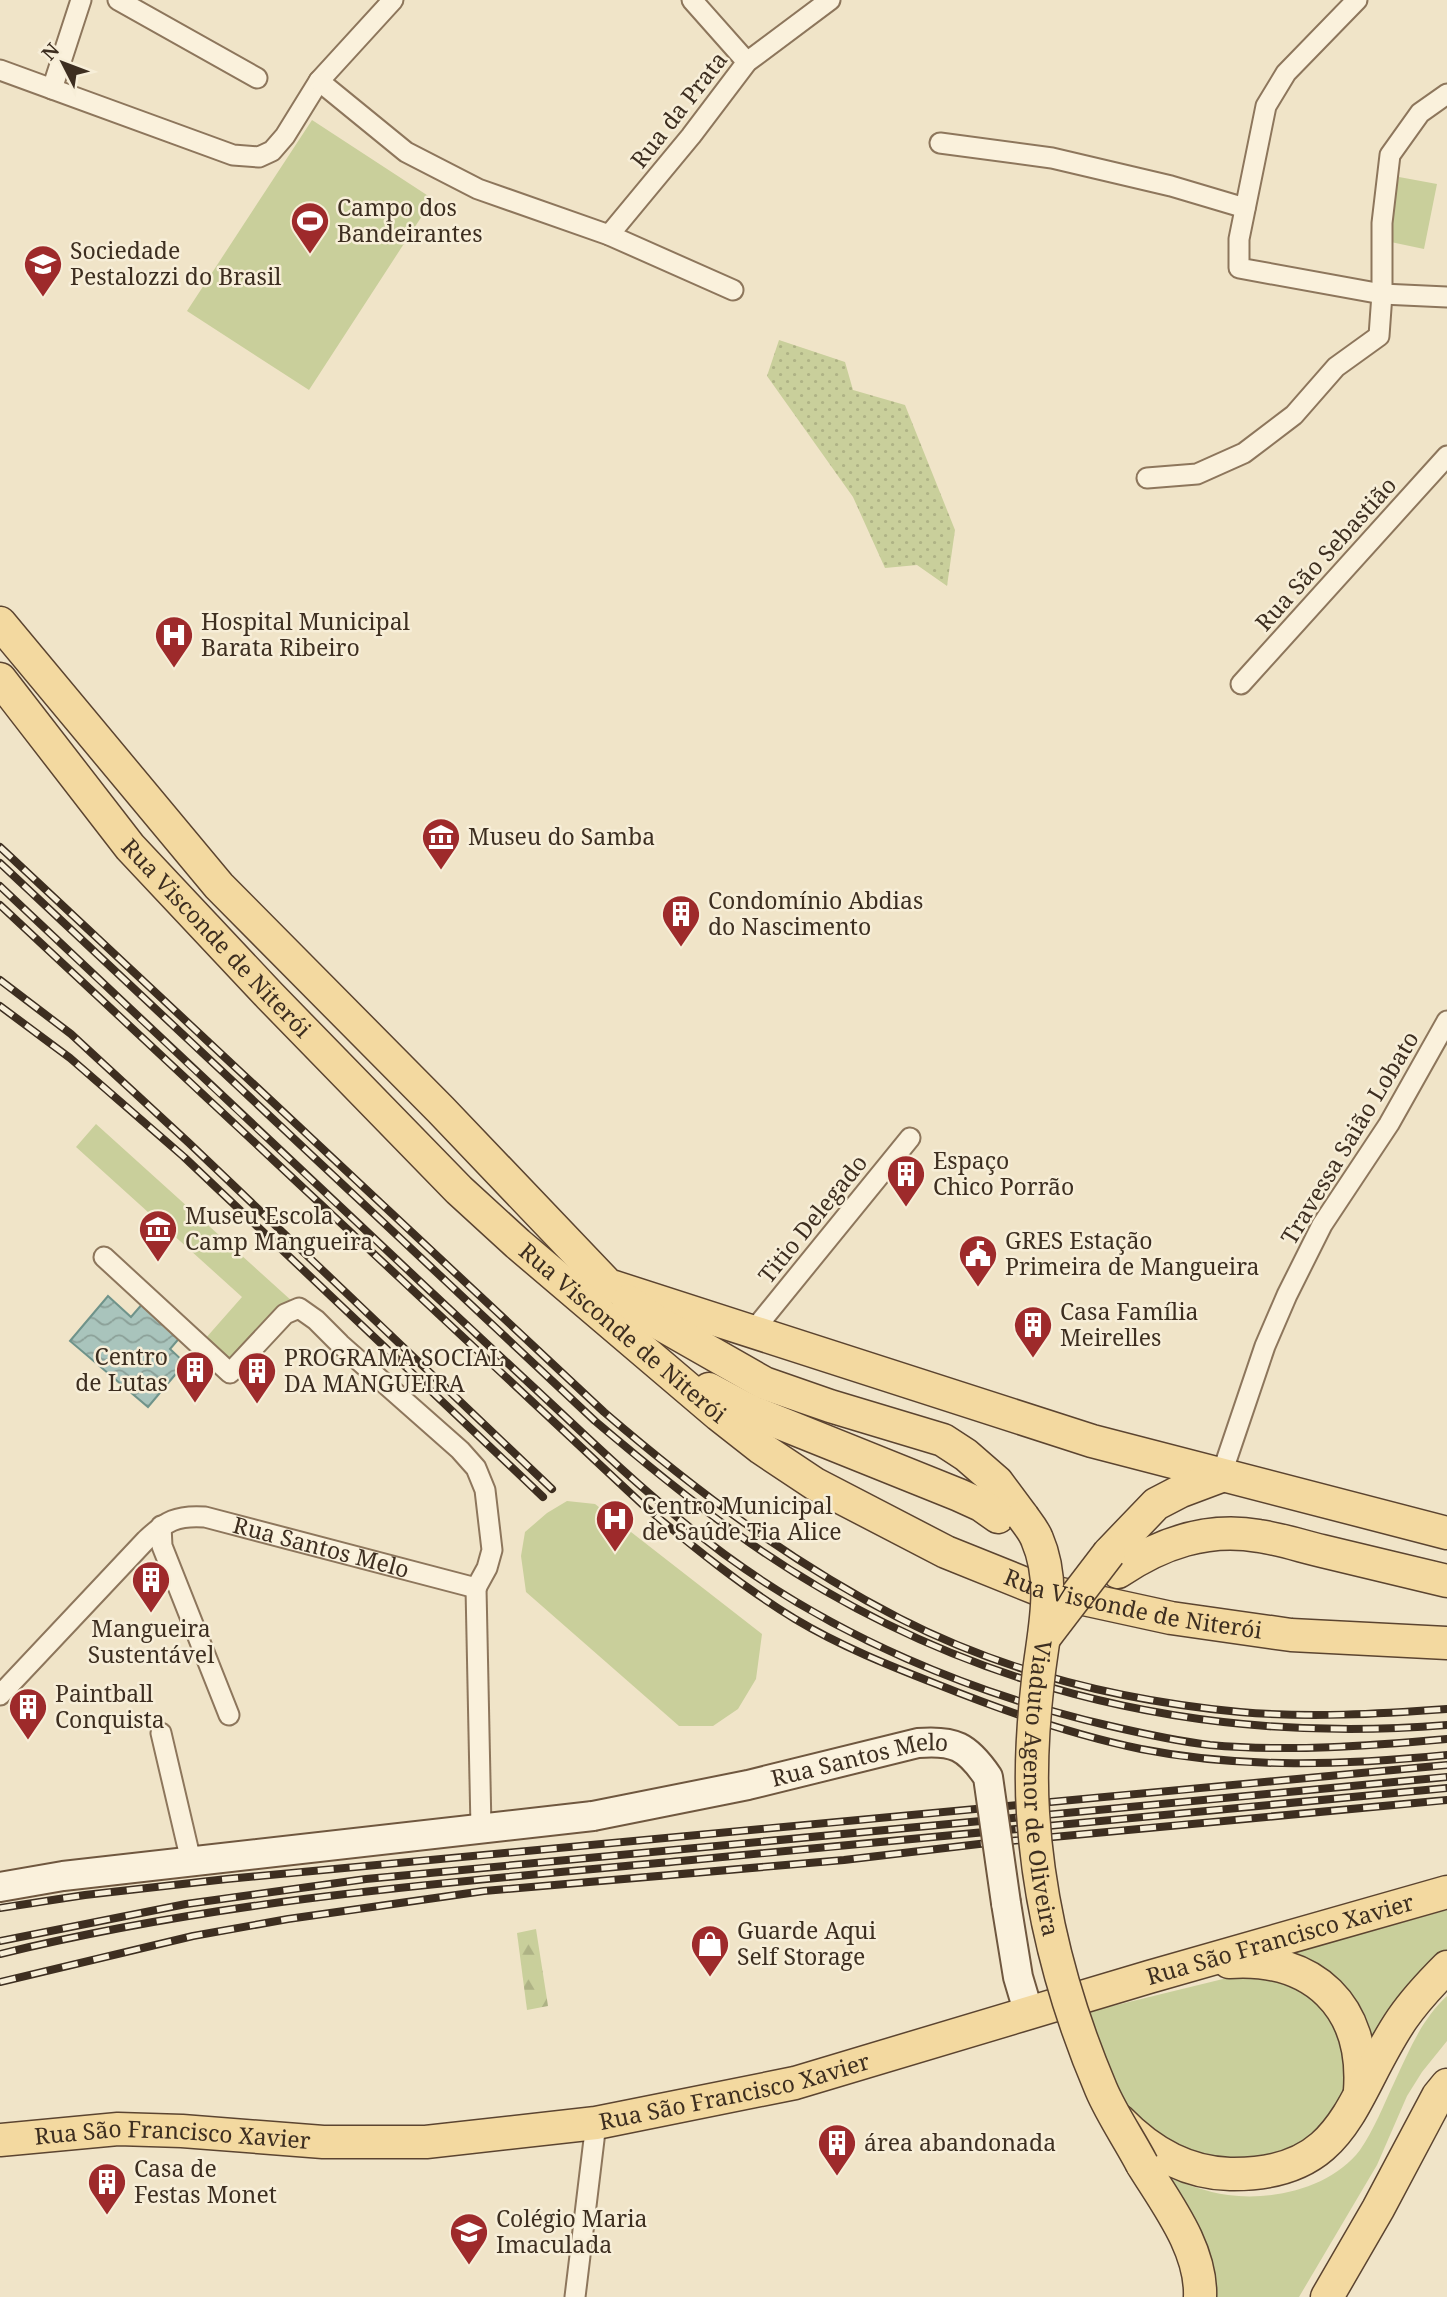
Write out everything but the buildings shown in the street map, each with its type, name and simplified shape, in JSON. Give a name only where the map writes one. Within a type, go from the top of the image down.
[{"type":"main road","name":"Rua Visconde de Niterói","points":[[0,623],[219,886],[441,1110],[607,1285],[1092,1441],[1447,1533]]},
{"type":"main road","name":"Rua Visconde de Niterói","points":[[0,679],[130,847],[459,1190],[517,1244],[652,1359],[761,1448],[815,1484],[946,1552],[1038,1590],[1171,1618],[1278,1633],[1447,1643]]},
{"type":"main road","points":[[130,847],[161,816]]},
{"type":"main road","points":[[168,888],[201,865]]},
{"type":"main road","name":"Viaduto Agenor de Oliveira","points":[[607,1285],[657,1322],[764,1383],[943,1440],[966,1455],[997,1482],[1037,1539],[1045,1571],[1048,1613],[1035,1659],[1023,1735],[1024,1823],[1049,1952],[1061,1994],[1094,2084],[1111,2112],[1133,2135],[1162,2156],[1189,2167],[1216,2173],[1249,2174],[1279,2170],[1304,2160],[1325,2146],[1342,2126],[1401,2020],[1447,1967]]},
{"type":"main road","name":"Viaduto Agenor de Oliveira","points":[[652,1359],[750,1411],[981,1505],[998,1517],[1019,1539],[1029,1565],[1035,1659],[1032,1810],[1051,1943],[1102,2091],[1189,2247],[1201,2284],[1200,2297]]},
{"type":"main road","points":[[1035,1659],[1109,1553],[1156,1504],[1221,1476]]},
{"type":"main road","points":[[1035,1659],[1091,1597],[1118,1572],[1167,1544],[1196,1536],[1226,1533],[1259,1536],[1447,1581]]},
{"type":"main road","name":"Rua Santos Melo","points":[[0,1886],[63,1875],[593,1816],[748,1785],[918,1743],[943,1741],[961,1748],[978,1763],[988,1777],[1018,1976],[1029,2014]]},
{"type":"main road","name":"Rua São Francisco Xavier","points":[[0,2140],[118,2129],[323,2142],[426,2142],[596,2123],[794,2083],[1447,1892]]},
{"type":"main road","points":[[1193,1965],[1237,1962],[1275,1965],[1320,1984],[1335,1998],[1347,2015],[1357,2039],[1362,2065],[1360,2096]]},
{"type":"main road","points":[[1326,2297],[1378,2209],[1438,2096],[1447,2085]]},
{"type":"street","points":[[52,89],[81,0]]},
{"type":"street","points":[[118,0],[257,78]]},
{"type":"street","points":[[0,70],[233,155],[259,157],[272,151],[285,136],[319,81],[393,0]]},
{"type":"street","points":[[692,0],[747,62]]},
{"type":"street","name":"Rua da Prata","points":[[609,236],[691,136],[747,62],[830,0]]},
{"type":"street","points":[[1357,0],[1286,73],[1266,106],[1239,239],[1239,268],[1382,294],[1447,297]]},
{"type":"street","points":[[319,81],[406,152],[478,189],[609,236],[733,290]]},
{"type":"street","points":[[1147,478],[1197,474],[1244,453],[1294,415],[1336,367],[1379,336],[1382,223],[1390,155],[1420,113],[1447,94]]},
{"type":"street","points":[[940,142],[1052,158],[1245,208]]},
{"type":"street","name":"Rua São Sebastião","points":[[1241,684],[1447,456]]},
{"type":"street","name":"Travessa Saião Lobato","points":[[1221,1476],[1265,1346],[1322,1224],[1389,1124],[1447,1021]]},
{"type":"street","name":"Titio Delegado","points":[[753,1331],[910,1138]]},
{"type":"street","points":[[104,1257],[230,1373],[285,1314],[299,1308],[316,1320],[460,1450],[476,1468],[485,1490],[492,1550],[487,1568],[476,1588],[481,1828]]},
{"type":"street","name":"Rua Santos Melo","points":[[161,1526],[187,1516],[205,1517],[476,1588]]},
{"type":"street","points":[[0,1695],[161,1526]]},
{"type":"street","points":[[161,1526],[162,1546],[229,1715]]},
{"type":"street","points":[[161,1733],[191,1861]]},
{"type":"street","points":[[575,2297],[596,2123]]},
{"type":"green space","name":"Campo dos Bandeirantes","points":[[312,120],[433,199],[309,390],[187,311]]},
{"type":"green space","points":[[1399,177],[1437,184],[1424,249],[1386,241]]},
{"type":"green space","points":[[779,340],[845,362],[853,390],[905,405],[955,530],[947,586],[917,565],[885,568],[853,497],[767,376]]},
{"type":"green space","points":[[96,1124],[293,1302],[235,1366],[205,1339],[242,1297],[76,1147]]},
{"type":"green space","points":[[567,1501],[595,1504],[762,1634],[756,1679],[738,1709],[713,1726],[679,1726],[526,1592],[521,1556],[525,1532],[547,1513]]},
{"type":"green space","points":[[1447,1910],[1447,1953],[1373,2047],[1369,2027],[1355,1998],[1332,1978],[1286,1955]]},
{"type":"green space","points":[[536,1929],[548,2006],[527,2010],[517,1933]]},
{"type":"green space","points":[[1268,1976],[1296,1984],[1321,2002],[1342,2031],[1346,2092],[1319,2135],[1263,2161],[1199,2159],[1127,2115],[1088,2012],[1223,1979]]},
{"type":"green space","points":[[1447,1996],[1447,2041],[1407,2096],[1377,2165],[1299,2297],[1211,2297],[1166,2177],[1212,2192],[1264,2196],[1300,2189],[1333,2174],[1360,2150],[1416,2036]]},
{"type":"water","points":[[108,1296],[131,1317],[144,1302],[182,1335],[170,1349],[185,1363],[148,1407],[70,1341]]},
{"type":"railway","points":[[0,847],[604,1412],[674,1470],[746,1524],[859,1597],[980,1654],[1022,1669],[1109,1692],[1196,1707],[1266,1714],[1344,1715],[1447,1709]]},
{"type":"railway","points":[[0,863],[595,1421],[718,1520],[816,1586],[900,1630],[985,1666],[1074,1694],[1164,1714],[1257,1725],[1351,1729],[1447,1725]]},
{"type":"railway","points":[[0,886],[639,1484],[724,1554],[812,1611],[906,1659],[955,1679],[1055,1712],[1158,1736],[1210,1745],[1269,1748],[1358,1746],[1447,1739]]},
{"type":"railway","points":[[0,905],[643,1505],[736,1579],[795,1619],[866,1655],[988,1704],[1039,1722],[1141,1749],[1217,1760],[1294,1763],[1447,1755]]},
{"type":"railway","points":[[0,980],[71,1034],[552,1489]]},
{"type":"railway","points":[[0,1006],[70,1058],[184,1157],[543,1497]]},
{"type":"railway","points":[[0,1908],[85,1895],[227,1879],[1447,1765]]},
{"type":"railway","points":[[0,1941],[186,1904],[366,1879],[1447,1777]]},
{"type":"railway","points":[[0,1954],[169,1919],[424,1885],[1447,1788]]},
{"type":"railway","points":[[0,1982],[193,1936],[288,1919],[484,1891],[844,1860],[979,1844],[1447,1800]]},
{"type":"place","name":"Campo dos Bandeirantes","points":[[310,255]]},
{"type":"place","name":"Sociedade Pestalozzi do Brasil","points":[[43,298]]},
{"type":"place","name":"Hospital Municipal Barata Ribeiro","points":[[174,669]]},
{"type":"place","name":"Museu do Samba","points":[[441,871]]},
{"type":"place","name":"Condomínio Abdias do Nascimento","points":[[681,948]]},
{"type":"place","name":"Espaço Chico Porrão","points":[[906,1208]]},
{"type":"place","name":"Museu Escola Camp Mangueira","points":[[158,1263]]},
{"type":"place","name":"GRES Estação Primeira de Mangueira","points":[[978,1288]]},
{"type":"place","name":"Casa Família Meirelles","points":[[1033,1359]]},
{"type":"place","name":"Centro de Lutas","points":[[195,1404]]},
{"type":"place","name":"PROGRAMA SOCIAL DA MANGUEIRA","points":[[257,1405]]},
{"type":"place","name":"Centro Municipal de Saúde Tia Alice","points":[[615,1553]]},
{"type":"place","name":"Mangueira Sustentável","points":[[151,1614]]},
{"type":"place","name":"Paintball Conquista","points":[[28,1741]]},
{"type":"place","name":"Guarde Aqui Self Storage","points":[[710,1978]]},
{"type":"place","name":"área abandonada","points":[[837,2177]]},
{"type":"place","name":"Casa de Festas Monet","points":[[107,2216]]},
{"type":"place","name":"Colégio Maria Imaculada","points":[[469,2266]]}]
